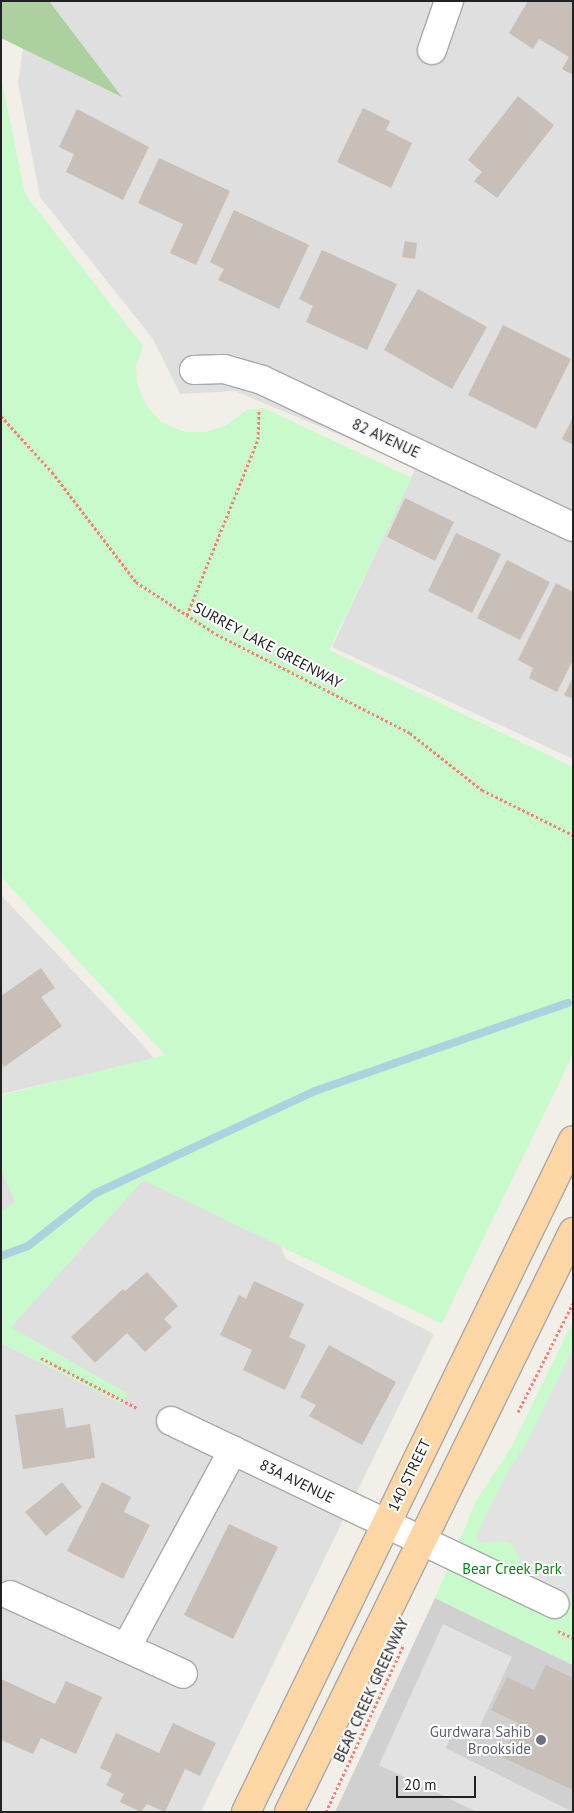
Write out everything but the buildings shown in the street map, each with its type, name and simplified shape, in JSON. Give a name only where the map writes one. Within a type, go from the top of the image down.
[{"type":"main road","name":"140 STREET","points":[[246,1812],[573,1140]]},
{"type":"main road","points":[[289,1812],[573,1232]]},
{"type":"street","points":[[432,50],[450,1]]},
{"type":"street","name":"82 AVENUE","points":[[194,370],[224,369],[262,380],[573,527]]},
{"type":"street","name":"83A AVENUE","points":[[172,1421],[555,1604]]},
{"type":"street","points":[[126,1648],[233,1450]]},
{"type":"street","points":[[10,1595],[184,1674]]},
{"type":"path","points":[[188,615],[258,439],[258,405]]},
{"type":"path","name":"SURREY LAKE GREENWAY","points":[[1,416],[52,472],[136,582],[216,634],[410,733],[482,790],[573,835]]},
{"type":"path","points":[[41,1358],[137,1408]]},
{"type":"path","name":"BEAR CREEK GREENWAY","points":[[326,1812],[408,1636]]},
{"type":"shaded area","points":[[30,1],[573,1],[573,759],[332,647],[416,467],[235,391],[180,394],[153,339],[40,197],[18,83]]},
{"type":"shaded area","points":[[1,895],[143,1045],[260,1193],[286,1259],[434,1334],[201,1812],[1,1812],[1,1338],[143,1180],[131,1064],[1,1094]]},
{"type":"shaded area","points":[[1,1160],[16,1202],[1,1212]]},
{"type":"shaded area","points":[[573,1348],[573,1592],[570,1597],[517,1570],[521,1560],[512,1544],[503,1541],[478,1543],[477,1535],[508,1470],[527,1443]]},
{"type":"shaded area","points":[[435,1598],[573,1665],[573,1812],[335,1812]]},
{"type":"shaded area","points":[[443,1624],[512,1657],[473,1741],[453,1731],[446,1748],[573,1812],[477,1812],[379,1765]]},
{"type":"green space","points":[[1,1],[49,1],[122,97],[1,38]]},
{"type":"green space","points":[[1,76],[25,194],[143,346],[136,367],[138,387],[147,406],[161,422],[185,432],[206,432],[226,425],[247,410],[264,408],[412,478],[329,650],[573,767],[573,1054],[442,1324],[143,1180],[11,1327],[128,1394],[122,1404],[1,1343],[1,1211],[15,1202],[1,1170],[1,1095],[165,1055],[1,877]]},
{"type":"green space","name":"Bear Creek Park","points":[[573,1321],[573,1665],[435,1598],[477,1499],[511,1448]]},
{"type":"waterway","points":[[1,1256],[28,1246],[94,1194],[315,1091],[568,1003]]},
{"type":"place","name":"Gurdwara Sahib Brookside","points":[[541,1740]]}]
